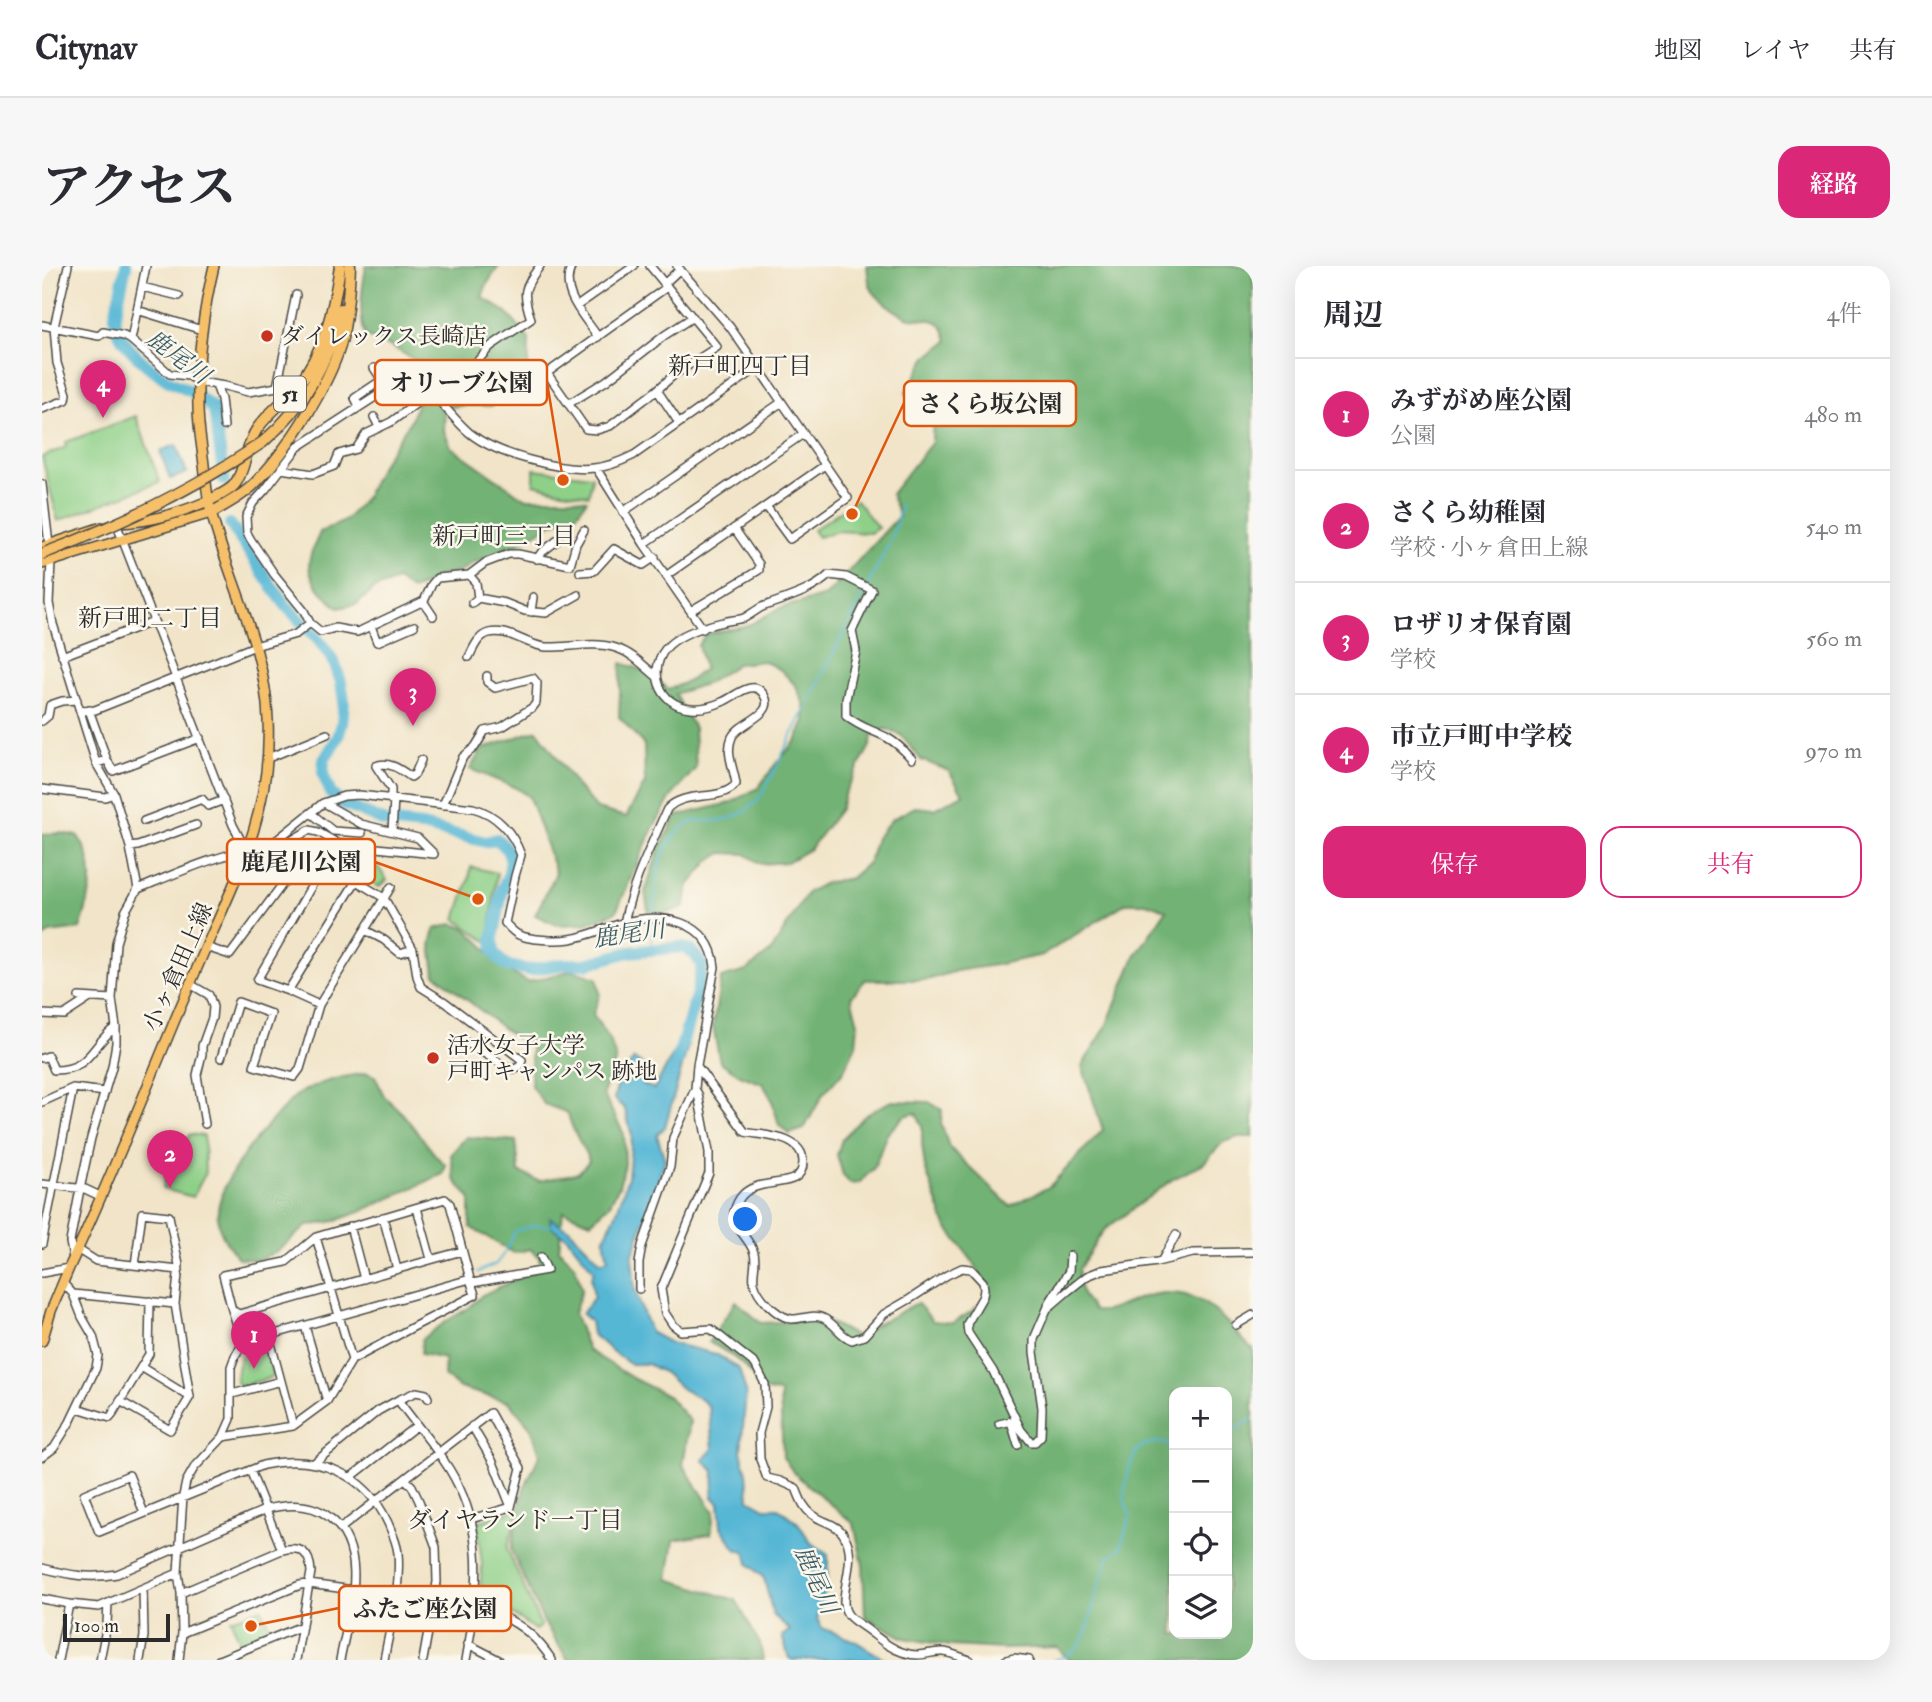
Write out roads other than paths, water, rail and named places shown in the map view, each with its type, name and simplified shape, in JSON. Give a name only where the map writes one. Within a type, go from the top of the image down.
[{"type":"highway","name":"51","points":[[208,501],[237,482],[257,428],[297,387],[313,363],[326,331],[337,290],[340,266]]},
{"type":"highway","name":"51","points":[[42,554],[146,510],[221,470],[263,442],[296,409],[326,358],[340,312],[349,266]]},
{"type":"highway","name":"51","points":[[211,513],[259,480],[313,404],[340,345],[349,266]]},
{"type":"main road","name":"小ヶ倉田上線","points":[[42,1341],[51,1311],[77,1249],[235,884],[256,827],[264,795],[268,758],[268,716],[262,673],[256,646],[231,579],[208,501],[198,408],[202,330],[214,266]]},
{"type":"main road","name":"51","points":[[46,545],[116,523],[146,522],[174,515],[208,501]]},
{"type":"main road","name":"51","points":[[47,563],[211,513]]},
{"type":"street","points":[[42,409],[66,400],[67,394],[57,363],[54,327],[68,266]]},
{"type":"street","points":[[127,338],[137,310],[146,266]]},
{"type":"street","points":[[434,397],[462,378],[491,346],[531,319],[524,294],[540,266]]},
{"type":"street","points":[[572,266],[568,287],[598,337]]},
{"type":"street","points":[[577,306],[634,266]]},
{"type":"street","points":[[650,266],[665,285],[718,347],[675,374],[610,426],[597,430],[586,429],[547,373],[665,285],[679,268],[730,327],[848,498],[790,539],[766,506]]},
{"type":"street","points":[[142,286],[179,296]]},
{"type":"street","points":[[42,325],[99,336],[103,332],[127,338],[170,374],[189,376],[199,387],[216,385],[248,393],[277,387],[296,295]]},
{"type":"street","points":[[137,310],[202,330]]},
{"type":"street","points":[[568,404],[606,382],[665,335],[693,317]]},
{"type":"street","points":[[584,530],[576,544],[570,565],[509,554],[485,563],[470,575],[437,578],[421,603],[371,626],[356,632],[335,628],[321,632],[310,623],[247,533],[246,517],[298,447],[395,384],[420,384],[453,419],[489,446],[515,456],[567,468],[596,468],[634,454],[759,367]]},
{"type":"street","points":[[359,406],[355,398],[382,380],[374,368]]},
{"type":"street","points":[[339,454],[356,449],[366,434],[391,422],[421,400],[422,393],[395,384]]},
{"type":"street","points":[[216,385],[224,426]]},
{"type":"street","points":[[657,390],[679,423]]},
{"type":"street","points":[[623,512],[782,402]]},
{"type":"street","points":[[373,417],[379,427]]},
{"type":"street","points":[[362,425],[366,434]]},
{"type":"street","points":[[644,544],[803,434]]},
{"type":"street","points":[[334,446],[339,454]]},
{"type":"street","points":[[281,469],[313,474],[334,466],[339,454]]},
{"type":"street","points":[[667,575],[825,465]]},
{"type":"street","points":[[596,468],[703,629]]},
{"type":"street","points":[[42,484],[49,603],[53,624],[96,763],[114,794],[130,847],[138,890]]},
{"type":"street","points":[[116,523],[233,825],[247,852]]},
{"type":"street","points":[[692,610],[759,570],[759,564],[734,528]]},
{"type":"street","points":[[537,559],[559,539]]},
{"type":"street","points":[[580,572],[594,571],[614,549],[643,565],[655,557]]},
{"type":"street","points":[[470,575],[476,583],[475,601],[505,603],[531,611],[546,613],[578,594]]},
{"type":"street","points":[[624,923],[635,883],[667,809],[673,802],[725,792],[736,784],[729,750],[733,736],[742,726],[762,714],[766,704],[762,693],[751,688],[715,705],[695,708],[681,706],[665,696],[656,676],[658,661],[668,646],[685,635],[745,617],[759,608],[819,585],[829,575],[846,577],[872,590],[852,631],[856,651],[846,699],[846,716],[859,726],[899,745],[912,759]]},
{"type":"street","points":[[531,611],[533,597]]},
{"type":"street","points":[[421,603],[425,604],[433,616]]},
{"type":"street","points":[[62,656],[154,621]]},
{"type":"street","points":[[80,711],[95,710],[256,646],[296,634],[310,623]]},
{"type":"street","points":[[371,626],[377,642],[414,626]]},
{"type":"street","points":[[469,657],[479,639],[486,634],[500,632],[533,645],[546,647],[591,645],[616,648],[631,655],[656,676]]},
{"type":"street","points":[[443,805],[463,757],[475,747],[485,731],[502,727],[536,703],[537,683],[533,678],[495,688],[487,682],[487,676]]},
{"type":"street","points":[[42,721],[48,716],[46,704],[77,700]]},
{"type":"street","points":[[89,710],[113,771],[200,738]]},
{"type":"street","points":[[268,758],[327,734]]},
{"type":"street","points":[[96,763],[107,760]]},
{"type":"street","points":[[392,831],[391,789],[376,766],[383,763],[390,765],[411,776],[415,774],[421,760]]},
{"type":"street","points":[[42,789],[105,797],[114,794]]},
{"type":"street","points":[[263,851],[323,803],[344,796],[359,795],[473,808],[494,817],[507,830],[521,855],[505,923],[517,934],[530,938],[568,940],[624,923],[665,919],[693,928],[704,940],[714,956],[715,967],[695,1089],[673,1138],[670,1167],[642,1247],[639,1289]]},
{"type":"street","points":[[144,821],[202,799],[208,806],[224,800]]},
{"type":"street","points":[[42,1273],[71,1264],[73,1250],[70,1242],[80,1189],[91,1138],[113,1067],[116,1027],[112,999],[118,935],[125,912],[138,890],[231,854],[256,849],[272,852],[309,830],[339,844],[435,854],[418,838],[352,820],[323,803]]},
{"type":"street","points":[[311,813],[333,831],[362,833]]},
{"type":"street","points":[[130,847],[196,825]]},
{"type":"street","points":[[206,947],[230,955],[307,850],[384,898],[413,949],[421,987],[522,1060],[520,1066],[515,1069],[508,1068],[467,1042]]},
{"type":"street","points":[[319,1005],[257,980],[326,861]]},
{"type":"street","points":[[288,991],[356,881]]},
{"type":"street","points":[[220,1058],[238,1002],[271,1014],[251,1065],[294,1077],[300,1069],[319,1005],[391,887]]},
{"type":"street","points":[[365,930],[400,953],[413,949]]},
{"type":"street","points":[[190,984],[209,995],[213,1007],[197,1075],[205,1124]]},
{"type":"street","points":[[79,997],[112,999]]},
{"type":"street","points":[[42,1014],[64,1015],[90,998]]},
{"type":"street","points":[[42,1058],[48,1056],[54,1070],[72,1068],[89,1058],[108,1032],[116,1027]]},
{"type":"street","points":[[697,1065],[745,1132],[786,1140],[798,1148],[802,1155],[803,1164],[795,1178],[755,1186],[743,1194],[734,1211],[734,1219],[755,1256],[754,1280],[761,1296],[782,1315],[791,1319],[822,1317],[842,1335],[852,1340],[864,1336],[884,1314],[947,1275],[962,1268],[971,1269],[983,1282],[984,1289],[983,1296],[967,1324],[968,1334],[993,1371],[1008,1400],[1018,1445]]},
{"type":"street","points":[[42,1102],[73,1088],[106,1092]]},
{"type":"street","points":[[42,1244],[73,1088]]},
{"type":"street","points":[[695,1089],[709,1152],[709,1173],[661,1289],[664,1313],[681,1331],[712,1329],[755,1364],[765,1384],[766,1407],[759,1433],[760,1459],[767,1478],[796,1488],[803,1504],[813,1515],[837,1526],[845,1535],[849,1546],[849,1560],[844,1605],[850,1619],[885,1644],[903,1653],[920,1656],[943,1652],[970,1660]]},
{"type":"street","points":[[42,1184],[85,1189],[100,1196]]},
{"type":"street","points":[[223,1437],[293,1426],[327,1401],[352,1360],[475,1296],[450,1204],[445,1199],[350,1226],[316,1237],[286,1262],[223,1275],[243,1343]]},
{"type":"street","points":[[417,1208],[431,1259]]},
{"type":"street","points":[[120,1401],[170,1430],[190,1397],[175,1304],[179,1270],[169,1216],[142,1213],[135,1265]]},
{"type":"street","points":[[383,1217],[397,1269]]},
{"type":"street","points":[[350,1226],[364,1279]]},
{"type":"street","points":[[1162,1260],[1176,1235]]},
{"type":"street","points":[[316,1237],[352,1360]]},
{"type":"street","points":[[77,1249],[96,1261],[179,1270]]},
{"type":"street","points":[[232,1310],[239,1314],[463,1251]]},
{"type":"street","points":[[1047,1309],[1087,1276],[1102,1270],[1193,1253],[1253,1252]]},
{"type":"street","points":[[1013,1419],[1027,1439],[1035,1442],[1039,1439],[1042,1408],[1034,1339],[1048,1303],[1069,1271],[1070,1256]]},
{"type":"street","points":[[179,1660],[182,1633],[178,1573],[183,1496],[186,1482],[194,1468],[223,1437],[231,1419],[231,1367],[243,1343],[471,1281],[547,1270],[541,1257]]},
{"type":"street","points":[[42,1457],[54,1448],[63,1434],[96,1368],[98,1355],[93,1336],[73,1294],[63,1283]]},
{"type":"street","points":[[73,1294],[175,1304]]},
{"type":"street","points":[[77,1408],[110,1418],[149,1354],[149,1301]]},
{"type":"street","points":[[1236,1325],[1253,1315]]},
{"type":"street","points":[[305,1326],[327,1401]]},
{"type":"street","points":[[269,1336],[293,1426]]},
{"type":"street","points":[[141,1367],[190,1397]]},
{"type":"street","points":[[232,1394],[281,1381]]},
{"type":"street","points":[[314,1463],[378,1411],[416,1392],[426,1394],[428,1398]]},
{"type":"street","points":[[398,1400],[444,1460],[471,1519],[477,1549],[477,1575],[466,1660]]},
{"type":"street","points":[[341,1528],[490,1413],[521,1468],[511,1507]]},
{"type":"street","points":[[999,1424],[1013,1419]]},
{"type":"street","points":[[351,1477],[416,1426]]},
{"type":"street","points":[[472,1426],[493,1462],[511,1507]]},
{"type":"street","points":[[144,1513],[129,1475],[84,1494],[99,1532],[144,1513],[183,1496],[278,1462],[314,1463],[351,1477],[377,1502],[398,1550],[396,1597],[384,1660]]},
{"type":"street","points":[[250,1470],[282,1550]]},
{"type":"street","points":[[405,1479],[412,1486],[419,1501],[436,1547],[437,1582],[423,1660]]},
{"type":"street","points":[[42,1568],[78,1577],[117,1574],[267,1509],[286,1506],[314,1509],[327,1515],[341,1528],[352,1550],[354,1590],[340,1660]]},
{"type":"street","points":[[471,1519],[511,1507]]},
{"type":"street","points":[[181,1593],[282,1550],[294,1548],[306,1554],[310,1560],[311,1572],[296,1660]]},
{"type":"street","points":[[42,1600],[99,1607],[178,1573]]},
{"type":"street","points":[[182,1633],[300,1585],[309,1584],[499,1615],[533,1635],[552,1660]]},
{"type":"street","points":[[140,1660],[144,1636],[143,1590]]},
{"type":"street","points":[[58,1660],[69,1604]]},
{"type":"street","points":[[100,1660],[108,1604]]},
{"type":"street","points":[[219,1660],[302,1626]]},
{"type":"street","points":[[468,1644],[499,1660]]},
{"type":"street","points":[[1006,1660],[1028,1659]]},
{"type":"water","points":[[176,445],[187,473],[170,479],[160,451]]},
{"type":"water","points":[[679,1044],[688,1046],[665,1127],[657,1135],[665,1160],[632,1257],[635,1290],[650,1332],[670,1343],[716,1354],[739,1369],[746,1392],[741,1451],[747,1473],[749,1499],[765,1508],[778,1508],[798,1523],[811,1543],[828,1555],[828,1572],[817,1619],[822,1628],[853,1640],[886,1660],[789,1658],[782,1636],[790,1630],[773,1615],[764,1578],[748,1564],[746,1553],[736,1549],[721,1527],[719,1503],[713,1497],[714,1471],[703,1460],[713,1449],[709,1407],[701,1399],[682,1389],[665,1373],[648,1364],[630,1364],[592,1334],[590,1321],[582,1314],[594,1297],[591,1277],[594,1271],[567,1237],[551,1227],[550,1218],[569,1229],[601,1262],[608,1259],[604,1239],[616,1214],[628,1177],[632,1136],[625,1109],[614,1099],[619,1079],[634,1059],[644,1066],[643,1084],[654,1089]]},
{"type":"waterway","name":"鹿尾川","points":[[126,266],[115,315],[119,334],[150,368],[170,382],[192,392],[214,409],[224,480]]},
{"type":"waterway","points":[[868,585],[892,538],[901,505]]},
{"type":"waterway","name":"鹿尾川","points":[[230,524],[287,607],[320,642],[334,662],[344,701],[338,737],[324,760],[323,774],[331,794],[346,805],[385,822],[422,826],[486,842],[497,839],[506,848],[511,859],[493,939],[494,952],[508,966],[529,970],[563,964],[586,964],[629,952],[682,947],[693,952],[702,965],[697,993],[677,1061]]},
{"type":"waterway","points":[[653,917],[658,870],[671,841],[689,823],[733,817],[745,811],[762,795],[866,589]]},
{"type":"waterway","points":[[651,950],[652,923]]},
{"type":"waterway","points":[[478,1272],[496,1264],[515,1231],[535,1225],[553,1226]]},
{"type":"waterway","points":[[1232,1431],[1253,1419]]},
{"type":"waterway","points":[[1053,1660],[1072,1652],[1084,1638],[1108,1557],[1120,1549],[1130,1516],[1124,1498],[1128,1471],[1136,1452],[1142,1446],[1156,1442],[1169,1444]]},
{"type":"place","name":"ダイレックス長崎店","points":[[267,336]]},
{"type":"place","name":"市立戸町中学校","points":[[103,418]]},
{"type":"place","name":"オリーブ公園","points":[[563,480]]},
{"type":"place","name":"さくら坂公園","points":[[852,514]]},
{"type":"place","name":"ロザリオ保育園","points":[[413,726]]},
{"type":"place","name":"鹿尾川公園","points":[[478,899]]},
{"type":"place","name":"活水女子大学 戸町キャンパス 跡地","points":[[433,1058]]},
{"type":"place","name":"さくら幼稚園","points":[[170,1188]]},
{"type":"place","name":"みずがめ座公園","points":[[254,1369]]},
{"type":"place","name":"ふたご座公園","points":[[251,1626]]},
{"type":"district","name":"新戸町四丁目","points":[[740,366]]},
{"type":"district","name":"新戸町三丁目","points":[[504,536]]},
{"type":"district","name":"新戸町二丁目","points":[[150,618]]},
{"type":"district","name":"ダイヤランド一丁目","points":[[515,1520]]}]
